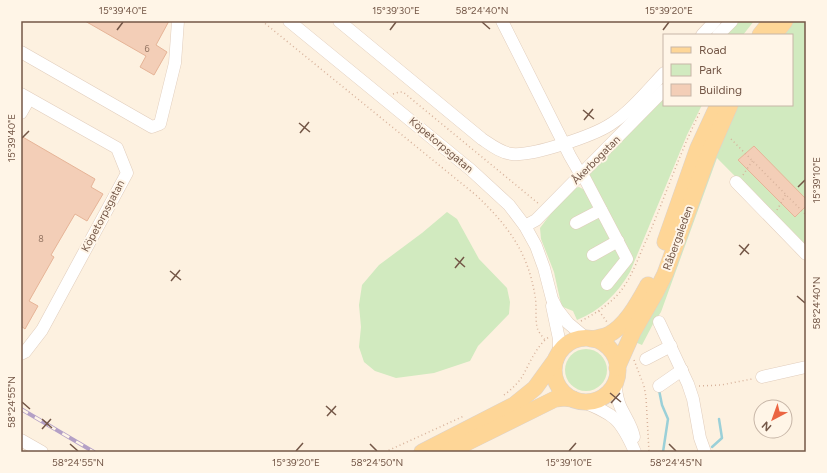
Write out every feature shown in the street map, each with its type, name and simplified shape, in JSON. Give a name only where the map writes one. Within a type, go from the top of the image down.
[{"type":"main road","points":[[761,34],[771,21]]},
{"type":"main road","points":[[775,34],[785,21]]},
{"type":"main road","name":"Råbergaleden","points":[[589,339],[609,335],[620,326],[638,302],[647,286],[662,253],[698,148],[718,106]]},
{"type":"main road","name":"Råbergaleden","points":[[616,375],[633,332],[665,274],[709,152],[730,106]]},
{"type":"main road","points":[[422,452],[514,406],[534,388],[564,347],[571,342],[578,339],[589,339],[602,343],[610,349],[615,358],[616,375],[609,391],[601,398],[591,401],[564,398],[556,399],[448,452]]},
{"type":"main road","points":[[557,356],[554,374],[556,383],[565,394],[577,400]]},
{"type":"street","points":[[21,52],[152,127],[160,124],[175,63],[178,21]]},
{"type":"street","name":"Köpetorpsgatan","points":[[289,21],[494,190],[514,210],[531,236],[541,258],[552,299],[562,317],[568,324],[589,339]]},
{"type":"street","points":[[339,21],[482,139],[495,148],[512,154],[532,152],[564,144],[610,125],[622,116],[663,74]]},
{"type":"street","points":[[502,21],[564,144],[602,210],[627,259],[607,284]]},
{"type":"street","points":[[703,34],[716,21]]},
{"type":"street","points":[[719,34],[732,21]]},
{"type":"street","name":"Åkerbogatan","points":[[525,226],[536,220],[663,91]]},
{"type":"street","points":[[21,113],[25,97]]},
{"type":"street","name":"Köpetorpsgatan","points":[[21,354],[26,352],[42,330],[127,173],[117,148],[25,97]]},
{"type":"street","points":[[737,183],[806,254]]},
{"type":"street","points":[[576,223],[602,210]]},
{"type":"street","points":[[593,255],[618,242]]},
{"type":"street","name":"Köpetorpsgatan","points":[[552,299],[552,307],[559,339],[557,356]]},
{"type":"street","points":[[659,322],[688,384],[693,399],[700,438],[705,452]]},
{"type":"street","points":[[646,358],[671,346]]},
{"type":"street","points":[[762,377],[806,367]]},
{"type":"street","points":[[659,386],[682,370]]},
{"type":"street","points":[[616,375],[617,395],[632,428],[635,452]]},
{"type":"street","points":[[577,400],[600,409],[611,415],[619,422],[625,430],[635,452]]},
{"type":"street","points":[[21,440],[42,452]]},
{"type":"path","points":[[262,21],[477,196],[492,210],[511,233],[524,258],[535,297],[537,327],[545,340],[534,354],[519,380],[503,396]]},
{"type":"path","points":[[377,114],[393,94],[403,92],[546,210]]},
{"type":"path","points":[[576,323],[599,311],[620,291],[631,274],[654,223],[686,142],[701,111]]},
{"type":"path","points":[[731,139],[806,214]]},
{"type":"path","points":[[737,183],[753,160]]},
{"type":"path","points":[[772,219],[786,194]]},
{"type":"path","points":[[599,311],[611,327]]},
{"type":"path","points":[[632,356],[644,386],[646,397],[649,452]]},
{"type":"path","points":[[688,384],[701,387],[721,385],[762,377]]},
{"type":"path","points":[[385,452],[465,415]]},
{"type":"green space","points":[[738,21],[754,21],[744,34],[725,34]]},
{"type":"green space","points":[[792,21],[806,21],[806,248],[717,158],[661,312],[642,345],[635,342],[697,203],[737,106],[793,106],[793,34],[782,34]]},
{"type":"green space","points":[[663,97],[663,106],[702,106],[687,135],[630,272],[620,287],[608,300],[594,311],[577,320],[573,311],[563,307],[561,304],[554,272],[541,239],[540,228],[552,212],[575,188],[579,187],[587,191],[597,215],[611,239],[611,247],[616,249],[624,266],[589,174]]},
{"type":"green space","points":[[447,212],[457,219],[479,259],[507,288],[510,302],[509,314],[478,346],[470,361],[434,373],[396,378],[375,371],[364,362],[359,347],[361,327],[359,305],[362,285],[379,265]]},
{"type":"green space","points":[[586,349],[601,355],[607,370],[601,385],[586,391],[571,385],[565,370],[571,355]]},
{"type":"building","points":[[85,21],[169,21],[156,45],[167,52],[154,75],[140,67],[146,56]]},
{"type":"building","points":[[21,136],[95,179],[91,187],[103,194],[87,221],[75,214],[51,255],[54,257],[29,301],[38,306],[25,329],[21,326]]},
{"type":"building","points":[[754,146],[806,199],[806,206],[795,217],[738,160]]},
{"type":"waterway","points":[[659,390],[662,405],[668,419],[663,452]]},
{"type":"waterway","points":[[712,447],[722,438],[719,419]]},
{"type":"railway","points":[[21,409],[94,452]]}]
